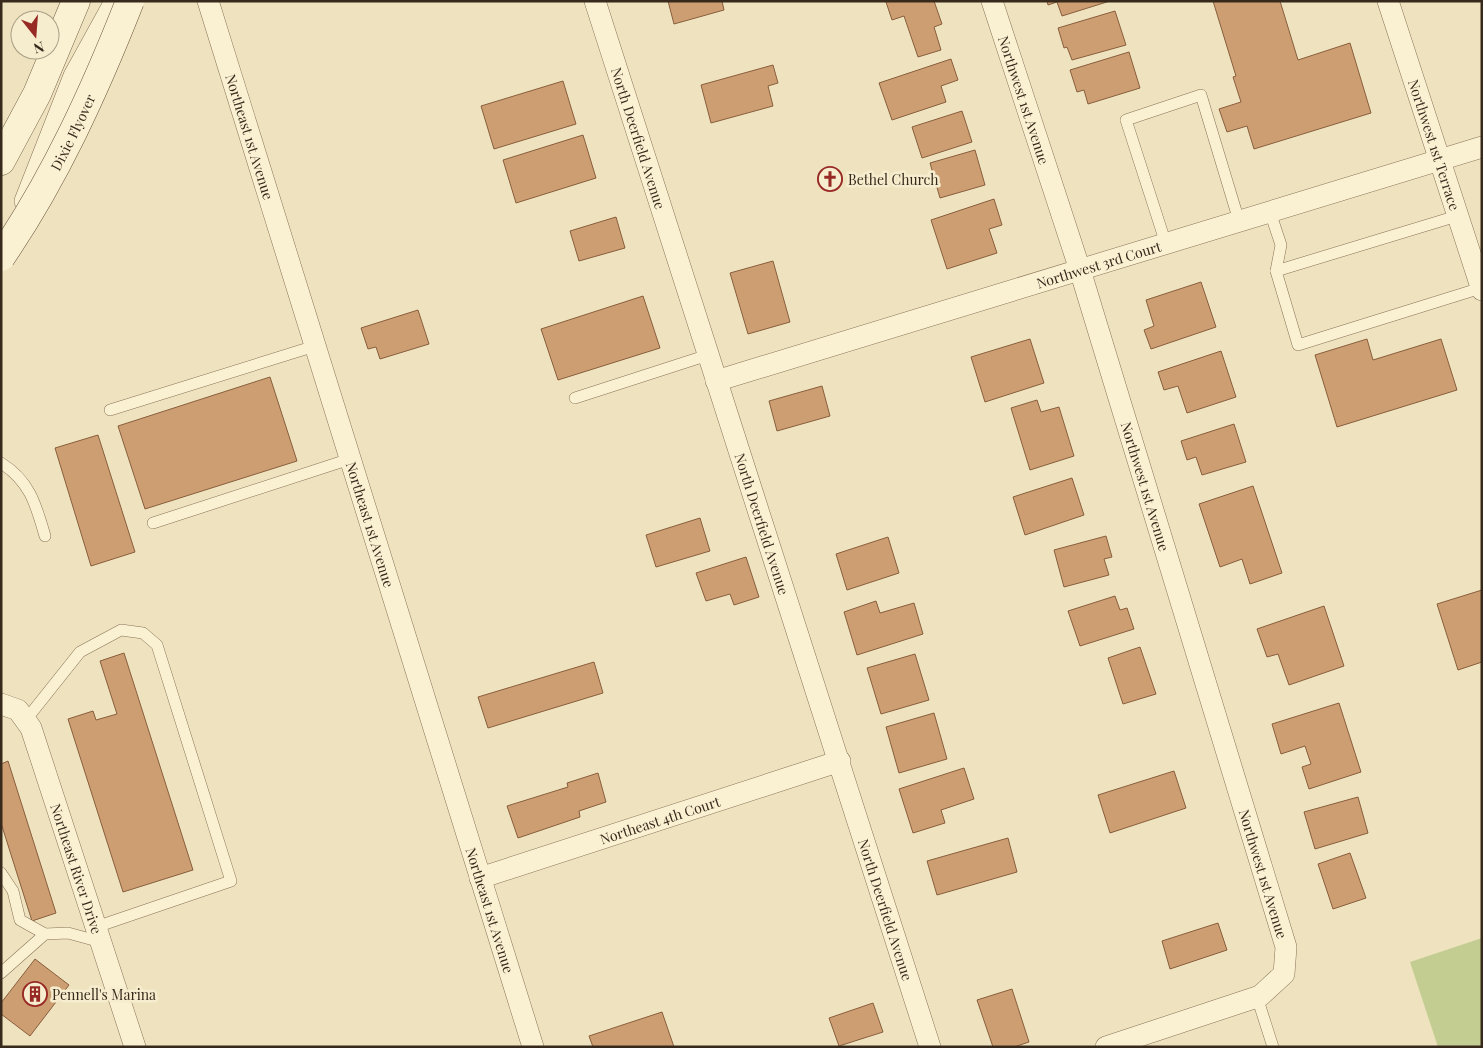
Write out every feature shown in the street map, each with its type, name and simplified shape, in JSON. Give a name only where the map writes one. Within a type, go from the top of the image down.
[{"type":"main road","points":[[1,161],[37,94],[76,1]]},
{"type":"main road","name":"Dixie Flyover","points":[[1,257],[30,211],[73,133],[111,50],[130,1]]},
{"type":"street","points":[[1,262],[74,76],[112,7],[119,1]]},
{"type":"street","name":"Northeast 1st Avenue","points":[[208,1],[533,1047]]},
{"type":"street","name":"North Deerfield Avenue","points":[[595,1],[840,761],[930,1047]]},
{"type":"street","name":"Northwest 1st Avenue","points":[[992,1],[1080,270],[1286,946],[1284,974],[1257,997]]},
{"type":"street","name":"Northwest 1st Terrace","points":[[1388,1],[1438,161],[1482,289]]},
{"type":"street","name":"Northwest 3rd Court","points":[[716,381],[1482,147]]},
{"type":"street","name":"Northeast River Drive","points":[[1,704],[18,710],[30,728],[135,1047]]},
{"type":"street","name":"Northeast 4th Court","points":[[480,878],[840,761]]},
{"type":"street","points":[[1106,1047],[1257,997]]},
{"type":"lane","points":[[1166,244],[1126,120],[1201,95],[1239,222]]},
{"type":"lane","points":[[1270,212],[1281,245],[1276,271],[1298,345],[1482,289]]},
{"type":"lane","points":[[1276,271],[1457,216]]},
{"type":"lane","points":[[110,410],[315,346]]},
{"type":"lane","points":[[575,398],[708,355]]},
{"type":"lane","points":[[154,522],[350,459]]},
{"type":"lane","points":[[1,463],[10,469],[34,497],[45,536]]},
{"type":"lane","points":[[1,873],[13,891],[20,920],[45,934],[98,934],[231,881],[157,645],[143,633],[120,630],[80,652],[25,721]]},
{"type":"lane","points":[[1,973],[45,934]]},
{"type":"lane","points":[[1257,997],[1273,1047]]},
{"type":"green space","points":[[1482,938],[1482,1047],[1438,1047],[1410,962]]},
{"type":"building","points":[[668,1],[722,1],[724,10],[674,24]]},
{"type":"building","points":[[934,1],[942,24],[934,27],[941,50],[918,57],[904,16],[892,20],[886,2]]},
{"type":"building","points":[[1047,1],[1110,1],[1062,16],[1057,2],[1048,5]]},
{"type":"building","points":[[1213,1],[1280,1],[1298,60],[1350,43],[1371,113],[1254,149],[1247,126],[1227,132],[1219,109],[1241,102],[1233,77],[1236,76]]},
{"type":"building","points":[[1115,11],[1126,45],[1072,60],[1067,47],[1064,48],[1058,28]]},
{"type":"building","points":[[1129,52],[1140,88],[1088,104],[1084,90],[1077,92],[1070,70]]},
{"type":"building","points":[[951,59],[958,80],[941,86],[946,102],[892,120],[879,83]]},
{"type":"building","points":[[773,65],[778,83],[768,86],[773,106],[711,123],[701,85]]},
{"type":"building","points":[[563,81],[576,124],[494,149],[481,106]]},
{"type":"building","points":[[962,111],[972,142],[922,158],[912,127]]},
{"type":"building","points":[[583,135],[596,178],[516,203],[503,160]]},
{"type":"building","points":[[975,150],[985,185],[940,198],[930,163]]},
{"type":"building","points":[[994,199],[1002,225],[989,229],[997,253],[947,269],[931,220]]},
{"type":"building","points":[[616,217],[625,248],[579,261],[570,231]]},
{"type":"building","points":[[773,261],[790,322],[748,334],[730,273]]},
{"type":"building","points":[[1201,282],[1216,327],[1151,349],[1144,330],[1154,326],[1146,300]]},
{"type":"building","points":[[643,296],[660,348],[558,380],[541,329]]},
{"type":"building","points":[[418,310],[429,344],[380,359],[376,347],[368,349],[361,328]]},
{"type":"building","points":[[1030,339],[1044,383],[985,402],[971,357]]},
{"type":"building","points":[[1367,339],[1373,360],[1441,339],[1457,390],[1337,427],[1315,355]]},
{"type":"building","points":[[1221,351],[1236,397],[1187,413],[1178,386],[1164,390],[1158,372]]},
{"type":"building","points":[[270,377],[297,461],[145,509],[118,426]]},
{"type":"building","points":[[822,386],[830,416],[777,431],[769,401]]},
{"type":"building","points":[[1037,400],[1041,412],[1059,407],[1074,456],[1030,470],[1011,408]]},
{"type":"building","points":[[1234,424],[1246,462],[1202,475],[1196,457],[1187,460],[1181,441]]},
{"type":"building","points":[[98,435],[135,552],[91,566],[55,448]]},
{"type":"building","points":[[1072,478],[1084,515],[1025,535],[1013,497]]},
{"type":"building","points":[[1253,486],[1282,573],[1250,584],[1242,559],[1220,567],[1199,504]]},
{"type":"building","points":[[700,518],[710,551],[656,567],[646,535]]},
{"type":"building","points":[[1106,536],[1112,557],[1104,559],[1109,575],[1064,587],[1054,550]]},
{"type":"building","points":[[888,537],[899,573],[847,590],[836,554]]},
{"type":"building","points":[[746,557],[759,597],[734,605],[730,594],[706,601],[696,573]]},
{"type":"building","points":[[1482,590],[1482,662],[1458,670],[1437,604]]},
{"type":"building","points":[[1115,596],[1120,610],[1127,608],[1134,629],[1080,646],[1068,611]]},
{"type":"building","points":[[876,601],[880,613],[914,603],[923,634],[857,655],[844,612]]},
{"type":"building","points":[[1324,606],[1344,666],[1289,685],[1278,654],[1267,657],[1257,629]]},
{"type":"building","points":[[1140,647],[1156,694],[1123,704],[1108,658]]},
{"type":"building","points":[[124,653],[193,870],[123,892],[68,719],[93,711],[96,720],[117,714],[100,661]]},
{"type":"building","points":[[915,654],[929,700],[881,714],[867,668]]},
{"type":"building","points":[[594,662],[603,693],[488,728],[478,697]]},
{"type":"building","points":[[1339,703],[1361,772],[1309,789],[1302,767],[1311,764],[1305,746],[1281,754],[1272,724]]},
{"type":"building","points":[[934,713],[947,759],[899,773],[886,727]]},
{"type":"building","points":[[8,761],[56,913],[32,921],[1,823],[1,764]]},
{"type":"building","points":[[964,768],[974,799],[941,810],[945,823],[913,833],[899,789]]},
{"type":"building","points":[[1174,771],[1186,808],[1110,833],[1098,795]]},
{"type":"building","points":[[598,773],[606,802],[579,811],[580,817],[518,838],[507,806],[568,787],[567,783]]},
{"type":"building","points":[[1358,797],[1368,833],[1315,849],[1304,812]]},
{"type":"building","points":[[1008,838],[1017,872],[937,895],[927,861]]},
{"type":"building","points":[[1350,853],[1366,898],[1333,909],[1318,864]]},
{"type":"building","points":[[1218,923],[1227,950],[1170,969],[1162,941]]},
{"type":"building","name":"Pennell's Marina","points":[[35,959],[69,985],[30,1036],[1,1014],[1,1003]]},
{"type":"building","points":[[1012,989],[1029,1042],[1014,1047],[993,1047],[977,1000]]},
{"type":"building","points":[[873,1003],[883,1032],[839,1046],[829,1018]]},
{"type":"building","points":[[662,1012],[674,1047],[593,1047],[589,1036]]},
{"type":"place","name":"Bethel Church","points":[[830,179]]},
{"type":"place","name":"Pennell's Marina","points":[[35,994]]}]
